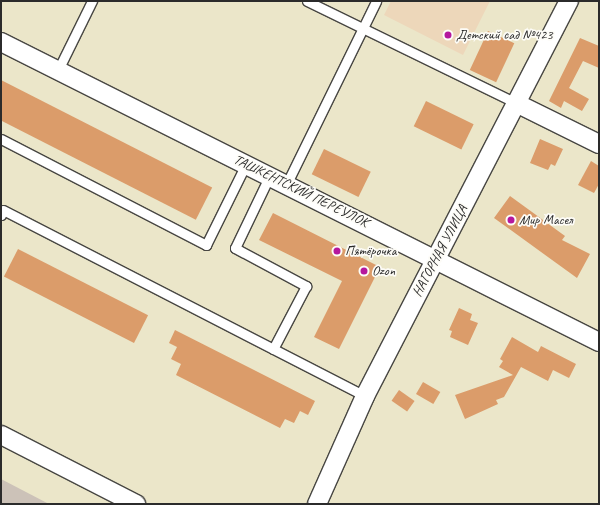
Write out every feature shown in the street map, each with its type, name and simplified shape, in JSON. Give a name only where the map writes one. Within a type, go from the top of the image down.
[{"type":"street","name":"НАГОРНАЯ УЛИЦА","points":[[317,504],[366,396],[435,258],[518,104],[569,1]]},
{"type":"street","name":"ТАШКЕНТСКИЙ ПЕРЕУЛОК","points":[[1,42],[286,183],[599,342]]},
{"type":"street","points":[[518,104],[599,144]]},
{"type":"street","points":[[1,435],[136,504]]},
{"type":"lane","points":[[58,70],[92,1]]},
{"type":"lane","points":[[307,1],[518,104]]},
{"type":"lane","points":[[286,183],[376,1]]},
{"type":"lane","points":[[1,139],[206,245],[246,164]]},
{"type":"lane","points":[[270,175],[235,248],[306,286],[273,349]]},
{"type":"lane","points":[[1,215],[3,210],[366,396]]},
{"type":"shaded area","name":"Детский сад №423","points":[[391,1],[490,1],[463,55],[384,15]]},
{"type":"shaded area","points":[[1,479],[49,504],[1,504]]},
{"type":"building","points":[[488,31],[514,43],[496,82],[470,70]]},
{"type":"building","points":[[580,38],[599,46],[599,68],[583,61],[569,88],[589,99],[582,111],[564,101],[561,108],[549,101]]},
{"type":"building","points":[[1,80],[212,188],[196,220],[1,120]]},
{"type":"building","points":[[426,101],[474,124],[461,149],[414,126]]},
{"type":"building","points":[[540,139],[563,149],[555,166],[551,164],[548,170],[530,163]]},
{"type":"building","points":[[324,149],[371,172],[358,197],[312,174]]},
{"type":"building","points":[[591,161],[599,166],[599,184],[594,193],[578,185]]},
{"type":"building","points":[[510,196],[565,236],[562,240],[590,254],[577,278],[494,218]]},
{"type":"building","points":[[273,213],[380,267],[339,349],[314,337],[342,281],[259,240]]},
{"type":"building","points":[[18,249],[148,315],[134,343],[4,277]]},
{"type":"building","points":[[459,308],[472,314],[470,320],[478,323],[468,345],[450,337],[452,331],[449,330]]},
{"type":"building","points":[[175,330],[315,401],[308,415],[300,411],[294,423],[285,419],[280,428],[176,375],[181,364],[171,359],[177,347],[169,343]]},
{"type":"building","points":[[512,337],[538,352],[541,346],[576,364],[569,378],[553,370],[548,381],[521,367],[504,397],[496,400],[498,404],[465,419],[455,395],[513,375],[499,367],[503,361],[500,359]]},
{"type":"building","points":[[423,382],[440,392],[433,404],[416,394]]},
{"type":"building","points":[[399,390],[415,401],[407,412],[392,401]]},
{"type":"place","name":"Детский сад №423","points":[[448,35]]},
{"type":"place","name":"Мир Масел","points":[[511,220]]},
{"type":"place","name":"Пятёрочка","points":[[337,251]]},
{"type":"place","name":"Ozon","points":[[364,271]]}]
